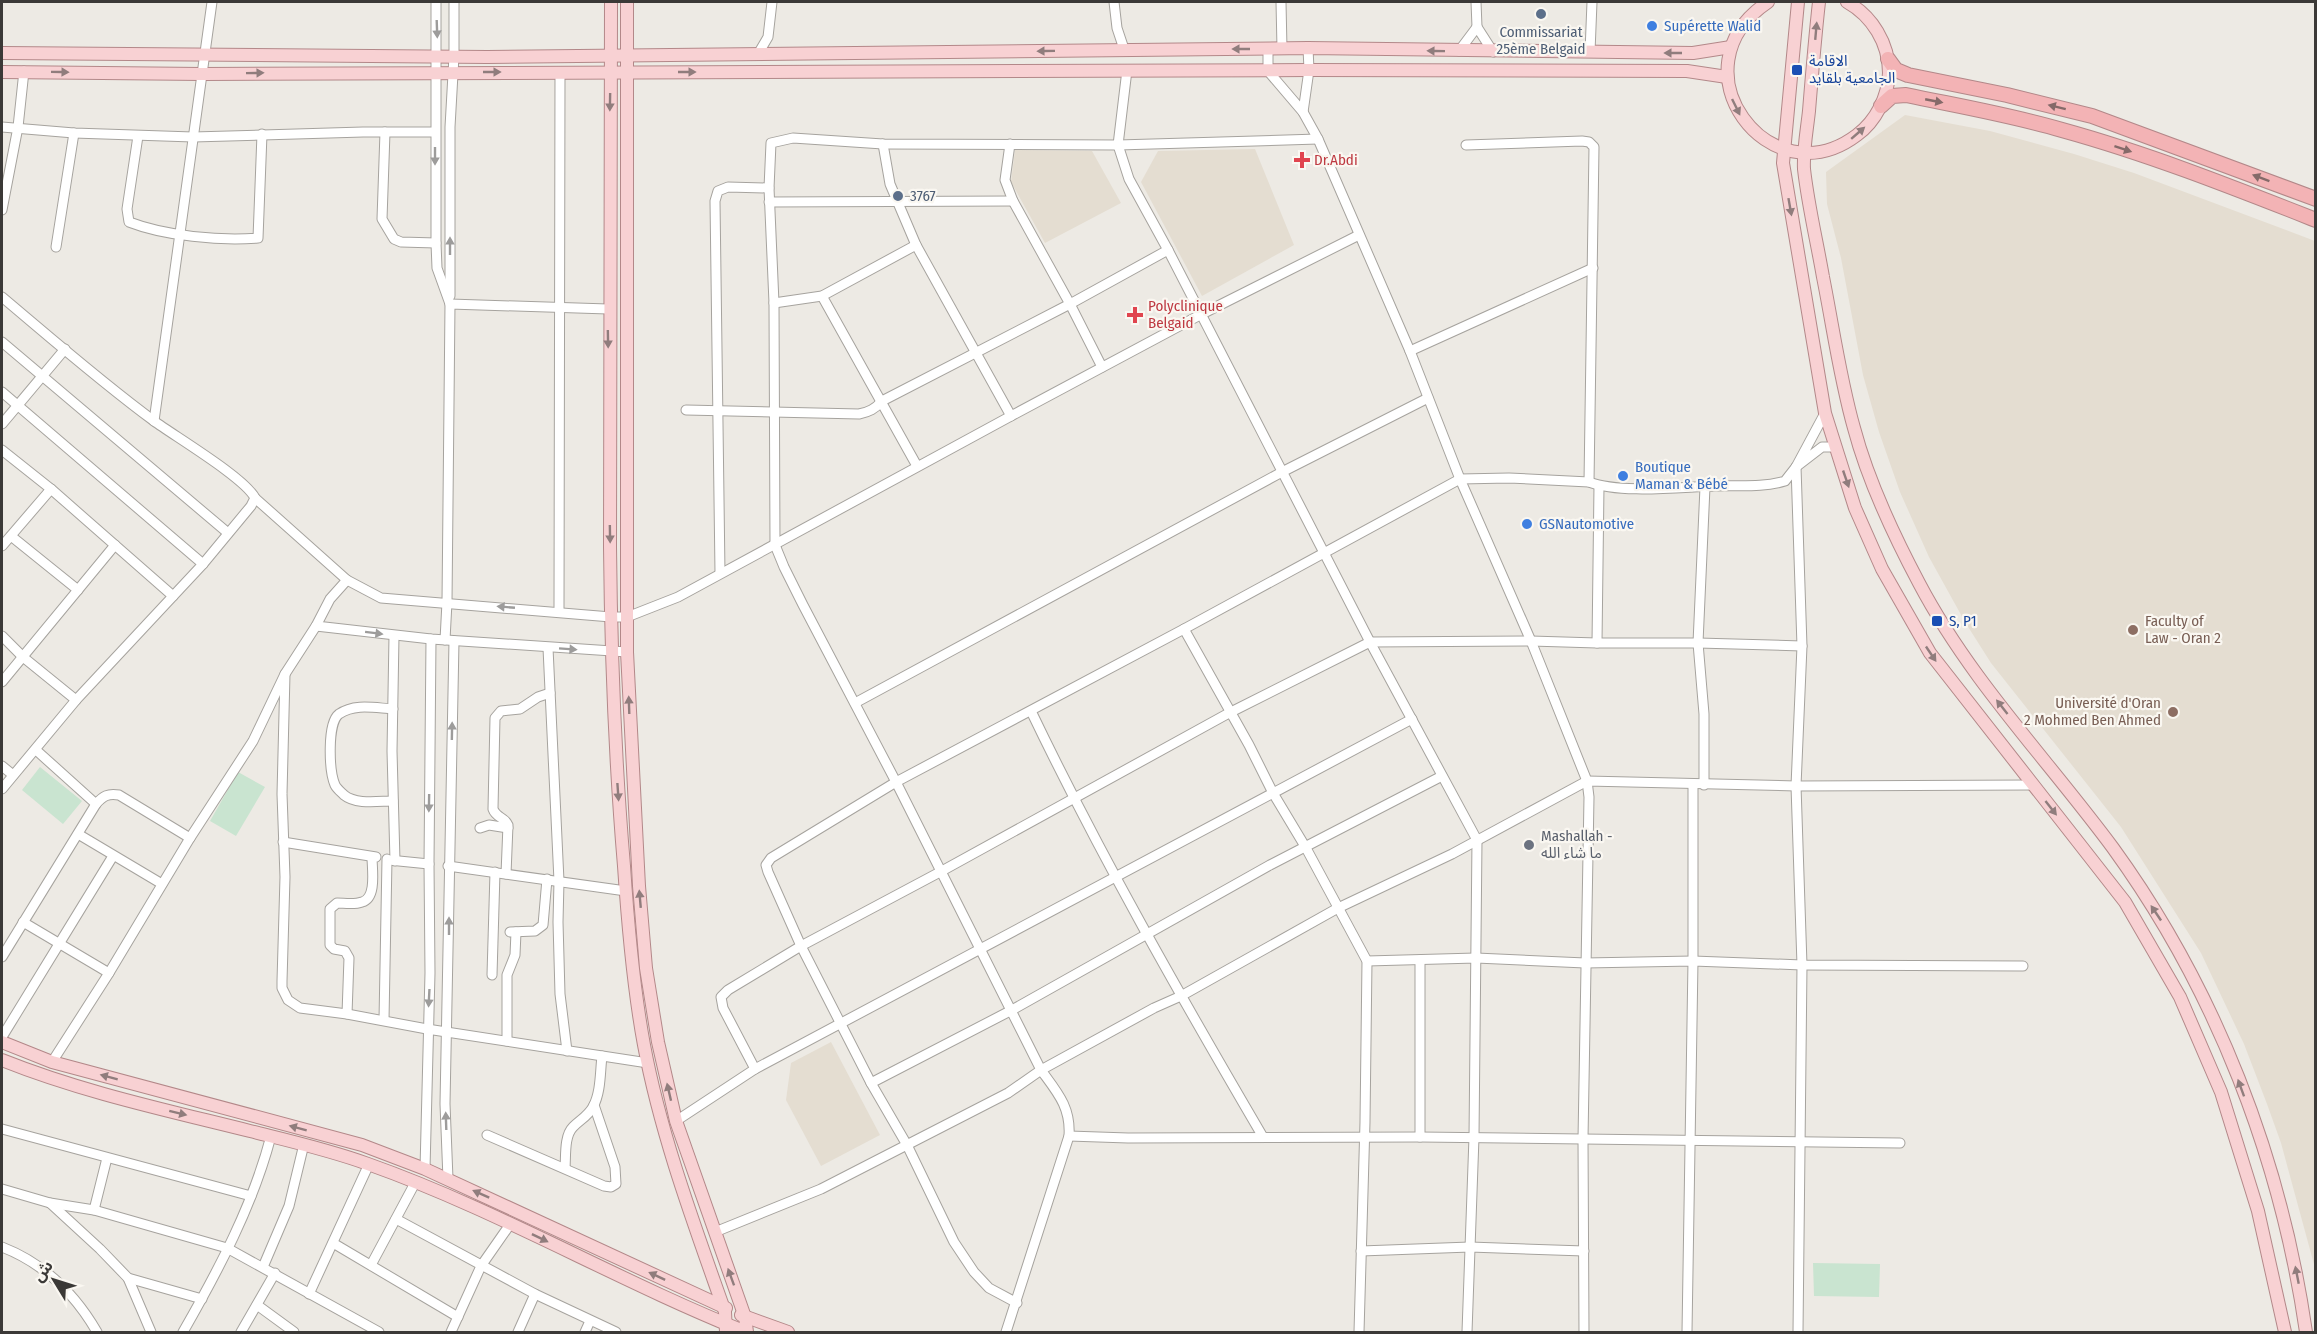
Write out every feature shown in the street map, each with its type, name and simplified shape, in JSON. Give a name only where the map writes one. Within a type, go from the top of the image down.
[{"type":"highway","points":[[1888,59],[1896,70],[1908,75],[2007,94],[2092,116],[2316,199]]},
{"type":"highway","points":[[1881,106],[1892,96],[1906,95],[2061,130],[2169,164],[2316,220]]},
{"type":"main road","points":[[611,2],[608,309],[611,652],[615,758],[633,972],[660,1119],[724,1307],[726,1329]]},
{"type":"main road","points":[[2,1060],[95,1092],[304,1144],[369,1164],[511,1223],[726,1329],[746,1332],[745,1317],[676,1121],[658,1042],[646,968],[631,759],[627,652],[627,2]]},
{"type":"main road","points":[[1768,2],[1752,14],[1740,29],[1731,47],[1727,77],[1736,108],[1744,122],[1769,142],[1783,149],[1805,152],[1835,147],[1850,141],[1862,131],[1881,106],[1888,83],[1888,59],[1882,39],[1872,22],[1857,7],[1847,2]]},
{"type":"main road","points":[[1798,2],[1783,164],[1825,413],[1856,508],[1882,569],[1925,644],[2125,902],[2180,997],[2221,1092],[2252,1189],[2286,1332]]},
{"type":"main road","points":[[1819,2],[1805,152],[1806,181],[1849,409],[1864,461],[1919,584],[1948,633],[2113,849],[2178,948],[2212,1015],[2262,1144],[2289,1237],[2298,1277],[2306,1332]]},
{"type":"main road","points":[[2,53],[627,56],[1282,48],[1693,53],[1731,47]]},
{"type":"main road","points":[[351,56],[351,72]]},
{"type":"main road","points":[[2,72],[202,74],[452,71],[1687,71],[1727,77]]},
{"type":"main road","points":[[2,1042],[52,1062],[362,1145],[448,1179],[745,1317],[788,1332]]},
{"type":"street","points":[[154,421],[212,2]]},
{"type":"street","points":[[436,2],[437,268],[450,304]]},
{"type":"street","points":[[448,1179],[445,1104],[449,640],[447,602],[454,2]]},
{"type":"street","points":[[758,54],[768,37],[772,2]]},
{"type":"street","points":[[1114,2],[1117,28],[1124,49]]},
{"type":"street","points":[[1281,2],[1282,48]]},
{"type":"street","points":[[1476,2],[1477,27],[1493,52]]},
{"type":"street","points":[[1590,52],[1592,2]]},
{"type":"street","points":[[1459,51],[1477,27]]},
{"type":"street","points":[[1109,50],[1117,28]]},
{"type":"street","points":[[768,37],[780,54]]},
{"type":"street","points":[[1302,112],[1309,70],[1308,48]]},
{"type":"street","points":[[1268,49],[1268,71],[1302,112],[1318,139],[1410,351],[1460,479],[1531,640],[1587,781],[1589,797],[1583,1139],[1584,1332]]},
{"type":"street","points":[[1127,70],[1119,145],[1129,179],[1168,250],[1370,642],[1477,840],[1474,1137],[1467,1332]]},
{"type":"street","points":[[2,210],[18,127],[24,71]]},
{"type":"street","points":[[559,612],[560,72]]},
{"type":"street","points":[[2,127],[74,133],[193,137],[435,132]]},
{"type":"street","points":[[386,132],[382,219],[394,239],[401,242],[436,243]]},
{"type":"street","points":[[56,248],[74,133]]},
{"type":"street","points":[[138,136],[129,189],[128,220],[140,227],[179,234],[242,240],[258,238],[262,134]]},
{"type":"street","points":[[1006,1332],[1069,1136],[1070,1120],[1064,1104],[1041,1070],[896,782],[803,606],[775,544],[774,303],[769,202],[771,143],[783,139],[831,139],[882,144],[1119,145],[1318,139]]},
{"type":"street","points":[[1466,145],[1582,141],[1589,142],[1594,147],[1589,482]]},
{"type":"street","points":[[882,144],[890,184],[916,244],[1011,416]]},
{"type":"street","points":[[1010,144],[1005,180],[1013,201],[1102,367]]},
{"type":"street","points":[[720,573],[715,201],[718,191],[728,187],[769,188]]},
{"type":"street","points":[[769,202],[1013,201]]},
{"type":"street","points":[[2,297],[154,421],[241,483],[347,580],[381,598],[627,617],[678,597],[1102,367],[1359,235]]},
{"type":"street","points":[[774,303],[822,296],[916,244]]},
{"type":"street","points":[[686,410],[859,414],[875,409],[882,401],[1070,304],[1168,250]]},
{"type":"street","points":[[1410,351],[1593,268]]},
{"type":"street","points":[[822,296],[917,466]]},
{"type":"street","points":[[450,304],[608,309]]},
{"type":"street","points":[[2,342],[228,533]]},
{"type":"street","points":[[2,424],[65,349]]},
{"type":"street","points":[[2,392],[203,564]]},
{"type":"street","points":[[855,703],[1282,472],[1428,398]]},
{"type":"street","points":[[1017,1303],[989,1288],[974,1272],[954,1242],[907,1145],[871,1083],[801,946],[768,872],[768,862],[771,858],[896,782],[1460,479],[1509,478],[1589,482],[1599,486],[1655,489],[1705,486],[1752,487],[1775,484],[1785,481],[1796,467],[1825,413]]},
{"type":"street","points":[[1796,467],[1822,447],[1835,447]]},
{"type":"street","points":[[2,450],[51,489],[173,596]]},
{"type":"street","points":[[1796,467],[1802,646],[1796,786],[1802,964],[1798,1332]]},
{"type":"street","points":[[1598,644],[1599,486]]},
{"type":"street","points":[[1704,784],[1704,714],[1698,643],[1705,486]]},
{"type":"street","points":[[2,546],[51,489]]},
{"type":"street","points":[[2,789],[76,700],[203,564],[251,506],[255,498]]},
{"type":"street","points":[[11,536],[78,590]]},
{"type":"street","points":[[2,682],[115,545]]},
{"type":"street","points":[[52,1062],[190,838],[253,741],[285,674],[316,626],[330,599],[347,580]]},
{"type":"street","points":[[316,626],[394,636],[627,652]]},
{"type":"street","points":[[1184,629],[1367,961],[1359,1332]]},
{"type":"street","points":[[2,636],[23,657],[76,700]]},
{"type":"street","points":[[384,1020],[393,801],[394,636]]},
{"type":"street","points":[[425,1169],[430,973],[431,639]]},
{"type":"street","points":[[755,1069],[723,1008],[722,997],[728,990],[801,946],[1229,712],[1370,642],[1531,640],[1598,644],[1698,643],[1802,646]]},
{"type":"street","points":[[548,648],[560,881],[560,985],[567,1051]]},
{"type":"street","points":[[285,674],[282,794],[282,981],[284,995],[288,1000],[300,1008],[648,1063]]},
{"type":"street","points":[[506,874],[508,828],[505,820],[496,815],[493,809],[495,718],[501,711],[520,709],[538,697],[550,693]]},
{"type":"street","points":[[393,709],[353,707],[337,716],[332,725],[331,769],[335,787],[346,797],[358,800],[393,801]]},
{"type":"street","points":[[1031,711],[1073,799],[1181,996],[1263,1137]]},
{"type":"street","points":[[676,1121],[755,1069],[1412,719]]},
{"type":"street","points":[[36,750],[96,804]]},
{"type":"street","points":[[2,766],[13,776]]},
{"type":"street","points":[[871,1083],[1012,1010],[1147,933],[1442,776]]},
{"type":"street","points":[[715,1232],[820,1189],[1008,1093],[1041,1070],[1154,1008],[1181,996],[1338,908],[1477,840],[1587,781],[1796,786],[2032,784]]},
{"type":"street","points":[[1687,1332],[1693,961],[1693,784]]},
{"type":"street","points":[[2,957],[5,946],[24,922],[96,804],[110,794],[119,795],[190,838]]},
{"type":"street","points":[[480,828],[489,825],[508,828]]},
{"type":"street","points":[[78,834],[162,884]]},
{"type":"street","points":[[283,842],[429,864]]},
{"type":"street","points":[[2,1037],[113,856]]},
{"type":"street","points":[[347,1014],[349,958],[345,951],[332,949],[330,945],[330,909],[335,903],[361,903],[369,897],[372,857]]},
{"type":"street","points":[[448,866],[626,891]]},
{"type":"street","points":[[492,975],[495,872]]},
{"type":"street","points":[[507,1041],[507,975],[515,955],[513,932],[535,931],[543,925],[547,879]]},
{"type":"street","points":[[24,922],[108,974]]},
{"type":"street","points":[[1367,961],[1476,958],[1585,963],[1693,961],[2022,966]]},
{"type":"street","points":[[1420,960],[1420,1137]]},
{"type":"street","points":[[565,1168],[567,1136],[594,1105],[602,1056]]},
{"type":"street","points":[[487,1135],[611,1187],[616,1184],[615,1167],[594,1105]]},
{"type":"street","points":[[2,1129],[251,1196]]},
{"type":"street","points":[[183,1332],[228,1248],[262,1169],[271,1136]]},
{"type":"street","points":[[1069,1136],[1128,1138],[1474,1137],[1900,1143]]},
{"type":"street","points":[[263,1267],[289,1206],[304,1144]]},
{"type":"street","points":[[94,1210],[107,1158]]},
{"type":"street","points":[[309,1294],[369,1164]]},
{"type":"street","points":[[371,1264],[416,1183]]},
{"type":"street","points":[[2,1189],[50,1203],[94,1210],[228,1248],[380,1332]]},
{"type":"street","points":[[50,1203],[128,1278],[151,1332]]},
{"type":"street","points":[[396,1219],[535,1294],[616,1332]]},
{"type":"street","points":[[452,1332],[481,1266],[511,1223]]},
{"type":"street","points":[[333,1243],[458,1317]]},
{"type":"street","points":[[2,1247],[55,1278],[74,1299],[97,1332]]},
{"type":"street","points":[[1361,1251],[1470,1247],[1584,1251]]},
{"type":"street","points":[[242,1332],[276,1274]]},
{"type":"street","points":[[128,1278],[202,1299]]},
{"type":"street","points":[[518,1332],[535,1294]]},
{"type":"street","points":[[257,1305],[294,1332]]},
{"type":"street","points":[[585,1332],[590,1321]]},
{"type":"shaded area","name":"Université d'Oran 2 Mohmed Ben Ahmed","points":[[1905,115],[1990,131],[2074,154],[2134,173],[2315,241],[2315,1268],[2281,1143],[2267,1104],[2244,1044],[2201,953],[2121,827],[1991,663],[1929,557],[1900,492],[1879,432],[1863,375],[1841,258],[1827,204],[1826,172]]},
{"type":"shaded area","points":[[1255,149],[1294,245],[1202,296],[1141,182],[1158,151]]},
{"type":"shaded area","points":[[1015,150],[1092,151],[1121,203],[1045,243],[1011,182]]},
{"type":"shaded area","points":[[831,1042],[880,1135],[821,1166],[786,1100],[791,1063]]},
{"type":"green space","points":[[40,767],[82,801],[63,824],[22,790]]},
{"type":"green space","points":[[238,772],[265,787],[236,836],[210,821]]},
{"type":"green space","points":[[1813,1263],[1880,1264],[1879,1297],[1814,1296]]},
{"type":"place","name":"Commissariat 25ème Belgaid","points":[[1541,14]]},
{"type":"place","name":"Supérette Walid","points":[[1652,26]]},
{"type":"place","name":"الاقامة الجامعية بلقايد","points":[[1797,70]]},
{"type":"place","name":"Dr.Abdi","points":[[1302,160]]},
{"type":"place","name":"3767","points":[[898,196]]},
{"type":"place","name":"Polyclinique Belgaid","points":[[1135,315]]},
{"type":"place","name":"Boutique Maman & Bébé","points":[[1623,476]]},
{"type":"place","name":"GSNautomotive","points":[[1527,524]]},
{"type":"place","name":"S, P1","points":[[1937,621]]},
{"type":"place","name":"Faculty of Law - Oran 2","points":[[2133,630]]},
{"type":"place","name":"Université d'Oran 2 Mohmed Ben Ahmed","points":[[2173,712]]},
{"type":"place","name":"Mashallah - ما شاء الله","points":[[1529,845]]}]
